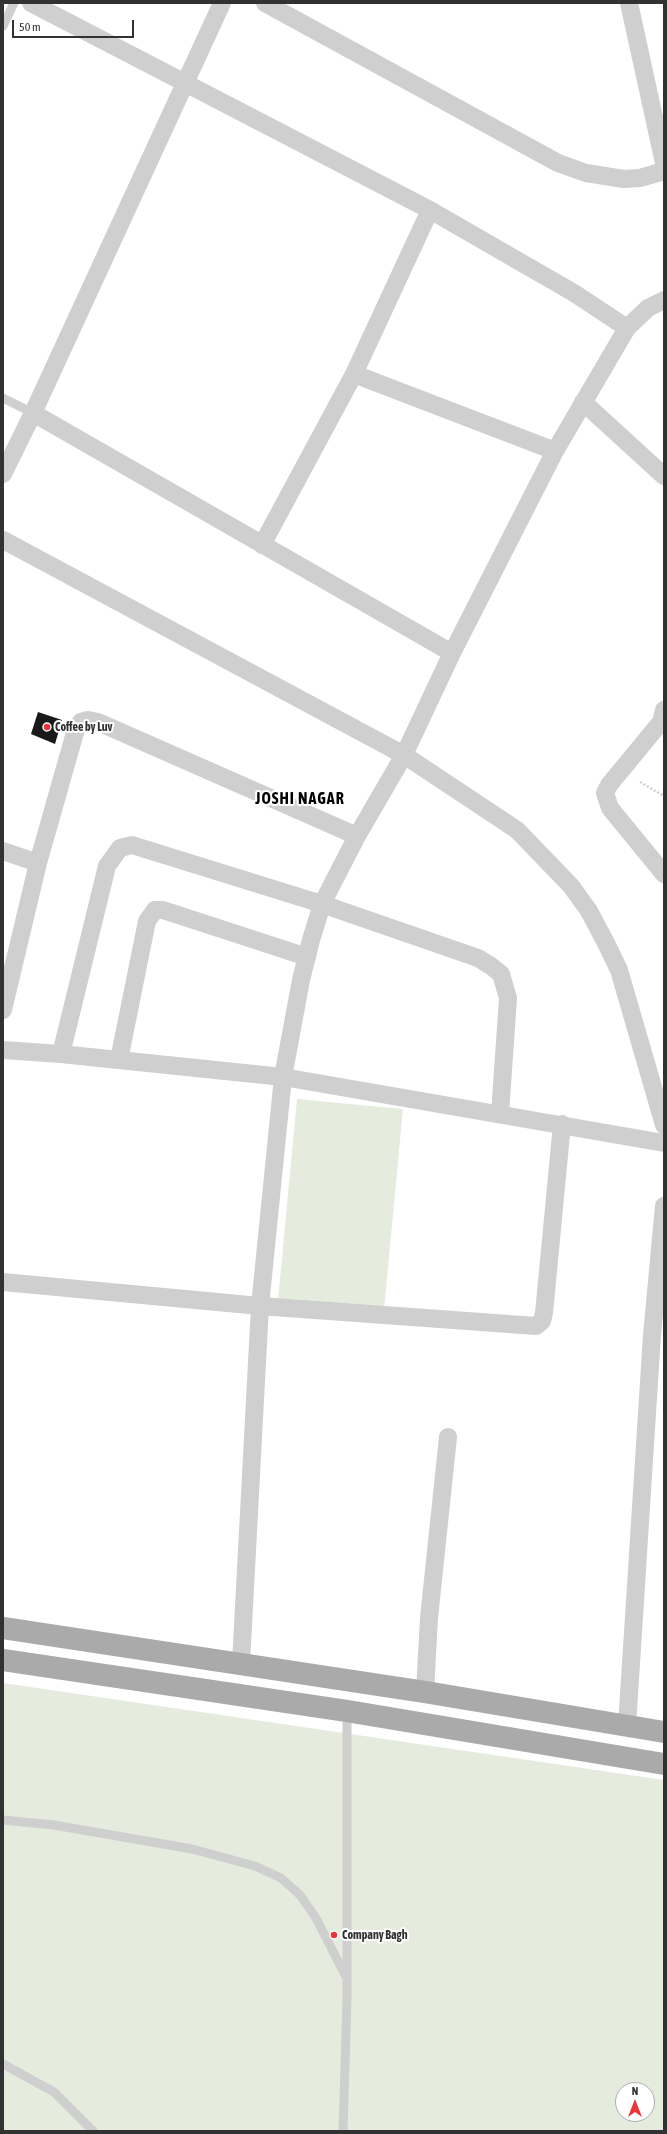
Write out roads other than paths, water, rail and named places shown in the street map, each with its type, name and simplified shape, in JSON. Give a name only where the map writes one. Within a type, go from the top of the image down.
[{"type":"main road","points":[[3,1628],[241,1663],[664,1732]]},
{"type":"main road","points":[[3,1660],[347,1711],[664,1764]]},
{"type":"street","points":[[31,3],[186,82],[430,210],[574,294],[627,328]]},
{"type":"street","points":[[3,474],[33,413],[222,3]]},
{"type":"street","points":[[265,3],[558,163],[586,173],[624,179],[640,178],[664,171]]},
{"type":"street","points":[[629,3],[664,163]]},
{"type":"street","points":[[262,545],[354,374],[430,210]]},
{"type":"street","points":[[241,1663],[260,1306],[284,1077],[307,957],[322,904],[357,836],[404,755],[452,653],[556,451],[583,402],[627,328],[648,308],[664,300]]},
{"type":"street","points":[[354,374],[556,451]]},
{"type":"street","points":[[583,402],[664,476]]},
{"type":"street","points":[[33,413],[452,653]]},
{"type":"street","points":[[3,540],[404,755],[517,830],[571,886],[589,911],[619,970],[664,1125]]},
{"type":"street","points":[[663,718],[609,785],[605,793],[610,808],[664,874]]},
{"type":"street","points":[[3,1010],[38,863],[76,729],[81,722],[88,720],[98,722],[357,836]]},
{"type":"street","points":[[61,1054],[107,866],[114,854],[120,848],[132,845],[322,904],[478,958],[501,974],[508,998],[500,1114]]},
{"type":"street","points":[[3,851],[38,863]]},
{"type":"street","points":[[118,1060],[147,921],[156,910],[163,910],[307,957]]},
{"type":"street","points":[[3,1050],[61,1054],[284,1077],[562,1124],[664,1143]]},
{"type":"street","points":[[3,1282],[260,1306],[529,1327],[540,1325],[544,1313],[562,1124]]},
{"type":"street","points":[[627,1726],[658,1336],[664,1206]]},
{"type":"street","points":[[425,1692],[430,1610],[448,1437]]},
{"type":"lane","points":[[3,26],[14,3]]},
{"type":"lane","points":[[3,398],[33,413]]},
{"type":"lane","points":[[343,2131],[347,1978],[347,1711]]},
{"type":"lane","points":[[3,1820],[54,1825],[192,1849],[255,1866],[281,1878],[300,1895],[316,1918],[347,1978]]},
{"type":"lane","points":[[3,2064],[54,2092],[93,2131]]},
{"type":"place","name":"Coffee by Luv","points":[[47,727]]},
{"type":"place","name":"Company Bagh","points":[[334,1935]]},
{"type":"district","name":"JOSHI NAGAR","points":[[300,799]]}]
